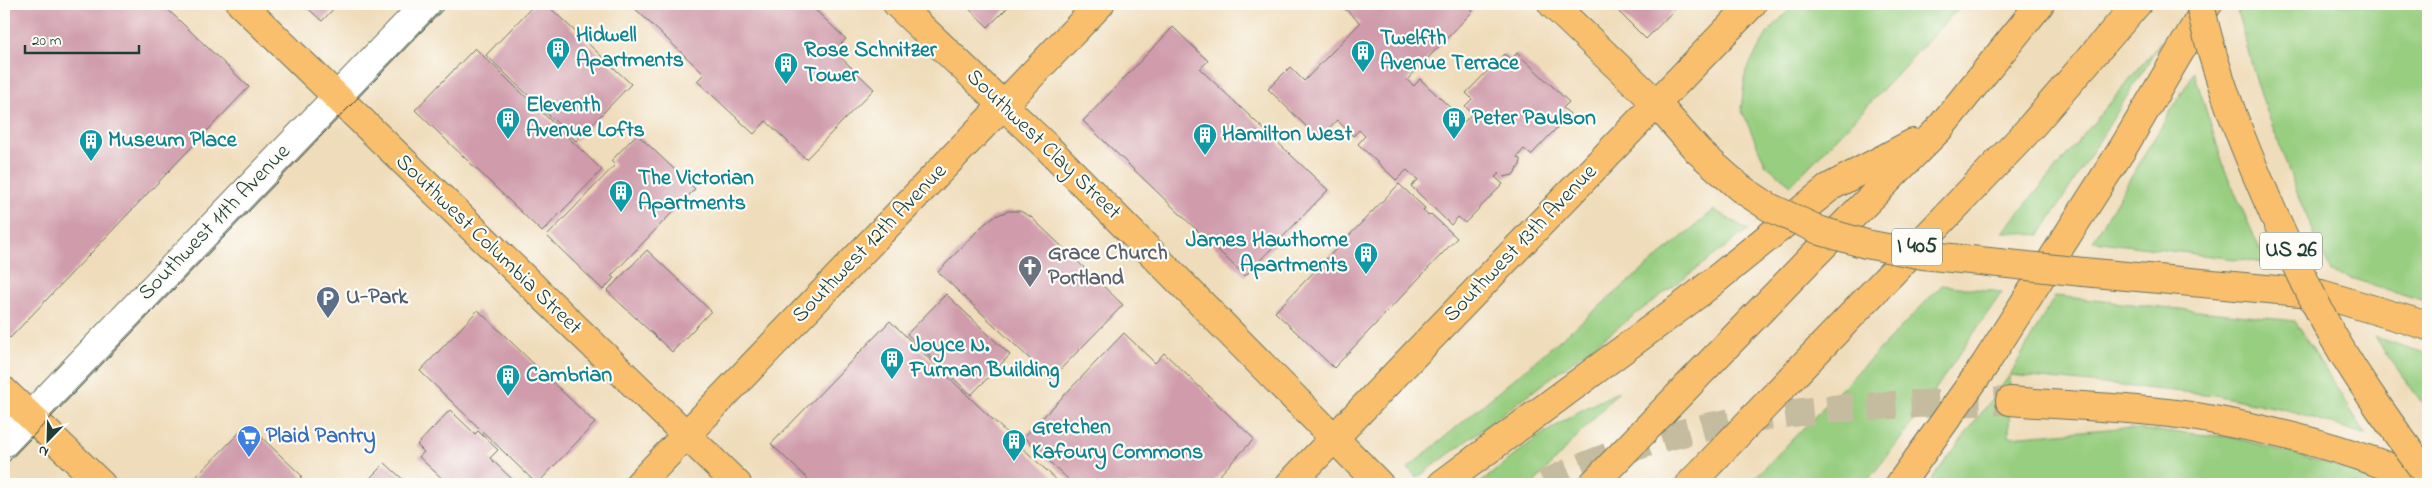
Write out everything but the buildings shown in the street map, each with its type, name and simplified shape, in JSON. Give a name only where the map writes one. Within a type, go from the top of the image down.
[{"type":"main road","name":"Southwest Columbia Street","points":[[241,4],[737,484]]},
{"type":"main road","name":"Southwest Clay Street","points":[[896,4],[1003,105],[1379,484]]},
{"type":"main road","name":"Southwest 12th Avenue","points":[[639,484],[1100,4]]},
{"type":"main road","points":[[1552,4],[1656,103],[1698,151],[1740,188],[1769,207],[1821,231],[1866,244],[1923,255],[2320,294],[2428,326]]},
{"type":"main road","name":"Southwest 13th Avenue","points":[[1290,484],[1752,4]]},
{"type":"main road","points":[[1594,484],[1814,254],[1938,129],[2040,4]]},
{"type":"main road","name":"I 405","points":[[1690,484],[2024,136],[2137,4]]},
{"type":"main road","name":"US 26","points":[[2200,4],[2215,63],[2248,156],[2295,262],[2334,337],[2376,404],[2428,476]]},
{"type":"main road","points":[[1900,484],[1984,366],[2124,148],[2208,4]]},
{"type":"main road","points":[[1442,484],[1698,294],[1830,187],[1938,129]]},
{"type":"main road","points":[[4,391],[101,484]]},
{"type":"main road","points":[[2010,401],[2191,416],[2301,438],[2399,470],[2428,482]]},
{"type":"street","name":"Southwest 11th Avenue","points":[[4,443],[426,4]]},
{"type":"green space","points":[[1795,4],[1962,4],[1791,185],[1766,165],[1741,109],[1746,70],[1768,32]]},
{"type":"green space","points":[[2235,4],[2428,4],[2428,302],[2331,272],[2300,201],[2258,87]]},
{"type":"green space","points":[[2163,39],[2040,235],[2003,232]]},
{"type":"green space","points":[[2194,72],[2225,170],[2266,263],[2093,241]]},
{"type":"green space","points":[[1714,210],[1748,230],[1417,478],[1408,468]]},
{"type":"green space","points":[[1942,285],[2002,292],[1906,432],[1865,484],[1749,484]]},
{"type":"green space","points":[[2055,296],[2295,321],[2366,435],[2292,411],[2215,395],[2010,375]]},
{"type":"green space","points":[[2374,337],[2428,354],[2428,411]]},
{"type":"green space","points":[[2010,375],[2009,437],[2120,428],[2232,437],[2401,484],[1928,484]]},
{"type":"green space","points":[[1619,391],[1533,484],[1479,484],[1535,439],[1580,411]]},
{"type":"tunnel","points":[[1544,484],[1629,449],[1682,433],[1721,424],[1762,417],[1845,408],[2010,401]]},
{"type":"tram line","points":[[4,466],[448,4]]},
{"type":"place","name":"Hidwell Apartments","points":[[558,70]]},
{"type":"place","name":"Twelfth Avenue Terrace","points":[[1363,73]]},
{"type":"place","name":"Rose Schnitzer Tower","points":[[786,85]]},
{"type":"place","name":"Eleventh Avenue Lofts","points":[[508,140]]},
{"type":"place","name":"Peter Paulson","points":[[1454,140]]},
{"type":"place","name":"Hamilton West","points":[[1205,156]]},
{"type":"place","name":"Museum Place","points":[[91,162]]},
{"type":"place","name":"The Victorian Apartments","points":[[621,213]]},
{"type":"place","name":"James Hawthorne Apartments","points":[[1366,275]]},
{"type":"place","name":"Grace Church Portland","points":[[1030,288]]},
{"type":"place","name":"U-Park","points":[[328,319]]},
{"type":"place","name":"Joyce N. Furman Building","points":[[892,380]]},
{"type":"place","name":"Cambrian","points":[[508,397]]},
{"type":"place","name":"Plaid Pantry","points":[[249,458]]},
{"type":"place","name":"Gretchen Kafoury Commons","points":[[1014,462]]}]
